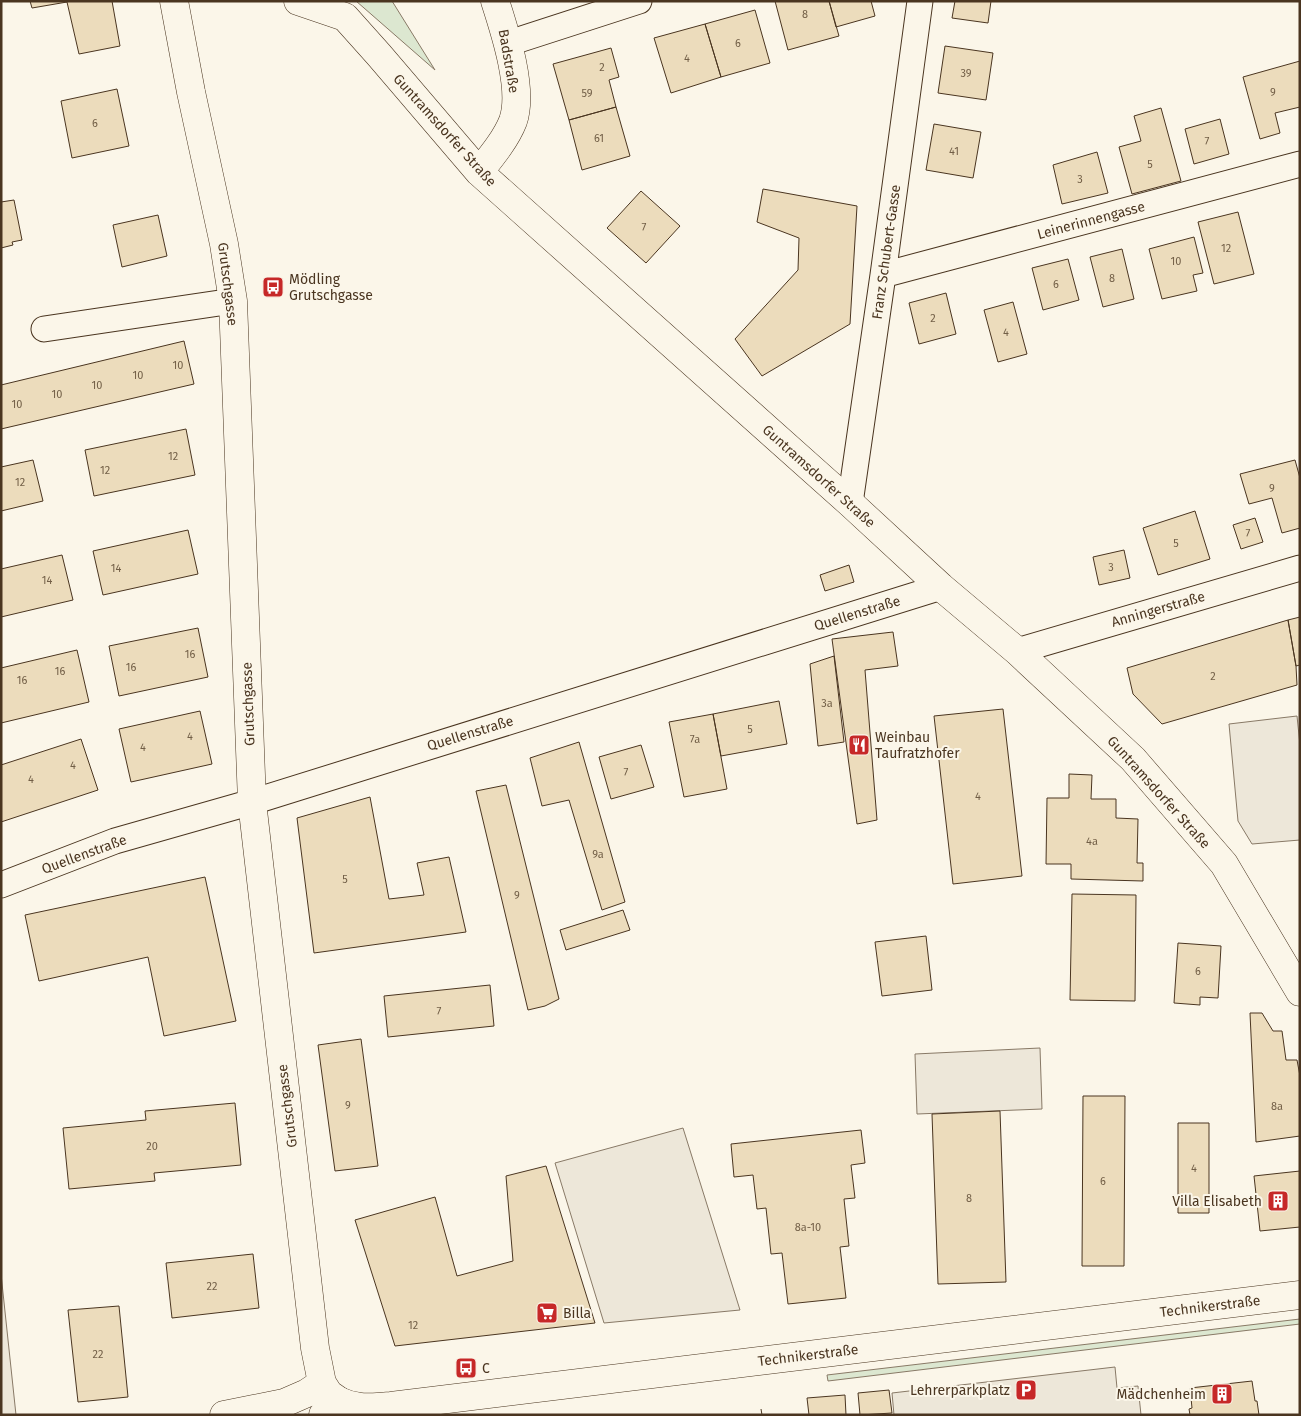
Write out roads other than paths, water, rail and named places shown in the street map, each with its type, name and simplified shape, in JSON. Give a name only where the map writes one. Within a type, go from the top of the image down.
[{"type":"street","name":"Grutschgasse","points":[[174,1],[191,92],[224,244],[233,301],[252,802],[314,1338],[328,1400]]},
{"type":"street","name":"Guntramsdorfer Straße","points":[[298,1],[345,17],[479,172],[850,502],[941,587],[1017,651],[1133,759],[1224,864],[1300,992]]},
{"type":"street","name":"Badstraße","points":[[479,172],[497,148],[513,120],[517,95],[509,43],[495,1]]},
{"type":"street","points":[[509,43],[640,1]]},
{"type":"street","name":"Franz Schubert-Gasse","points":[[850,502],[920,1]]},
{"type":"street","name":"Leinerinnengasse","points":[[883,275],[1300,164]]},
{"type":"street","points":[[44,329],[233,301]]},
{"type":"street","name":"Anningerstraße","points":[[1017,651],[1300,568]]},
{"type":"street","name":"Quellenstraße","points":[[1,885],[115,841],[252,802],[941,587]]},
{"type":"street","name":"Technikerstraße","points":[[328,1400],[363,1408],[392,1406],[1300,1295]]},
{"type":"street","points":[[224,1415],[284,1403],[307,1393],[328,1400]]},
{"type":"place","name":"Mödling Grutschgasse","points":[[273,287]]},
{"type":"place","name":"Weinbau Taufratzhofer","points":[[859,745]]},
{"type":"place","name":"Villa Elisabeth","points":[[1278,1201]]},
{"type":"place","name":"Billa","points":[[547,1313]]},
{"type":"place","name":"C","points":[[466,1368]]},
{"type":"place","name":"Lehrerparkplatz","points":[[1026,1390]]},
{"type":"place","name":"Mädchenheim","points":[[1222,1394]]}]
